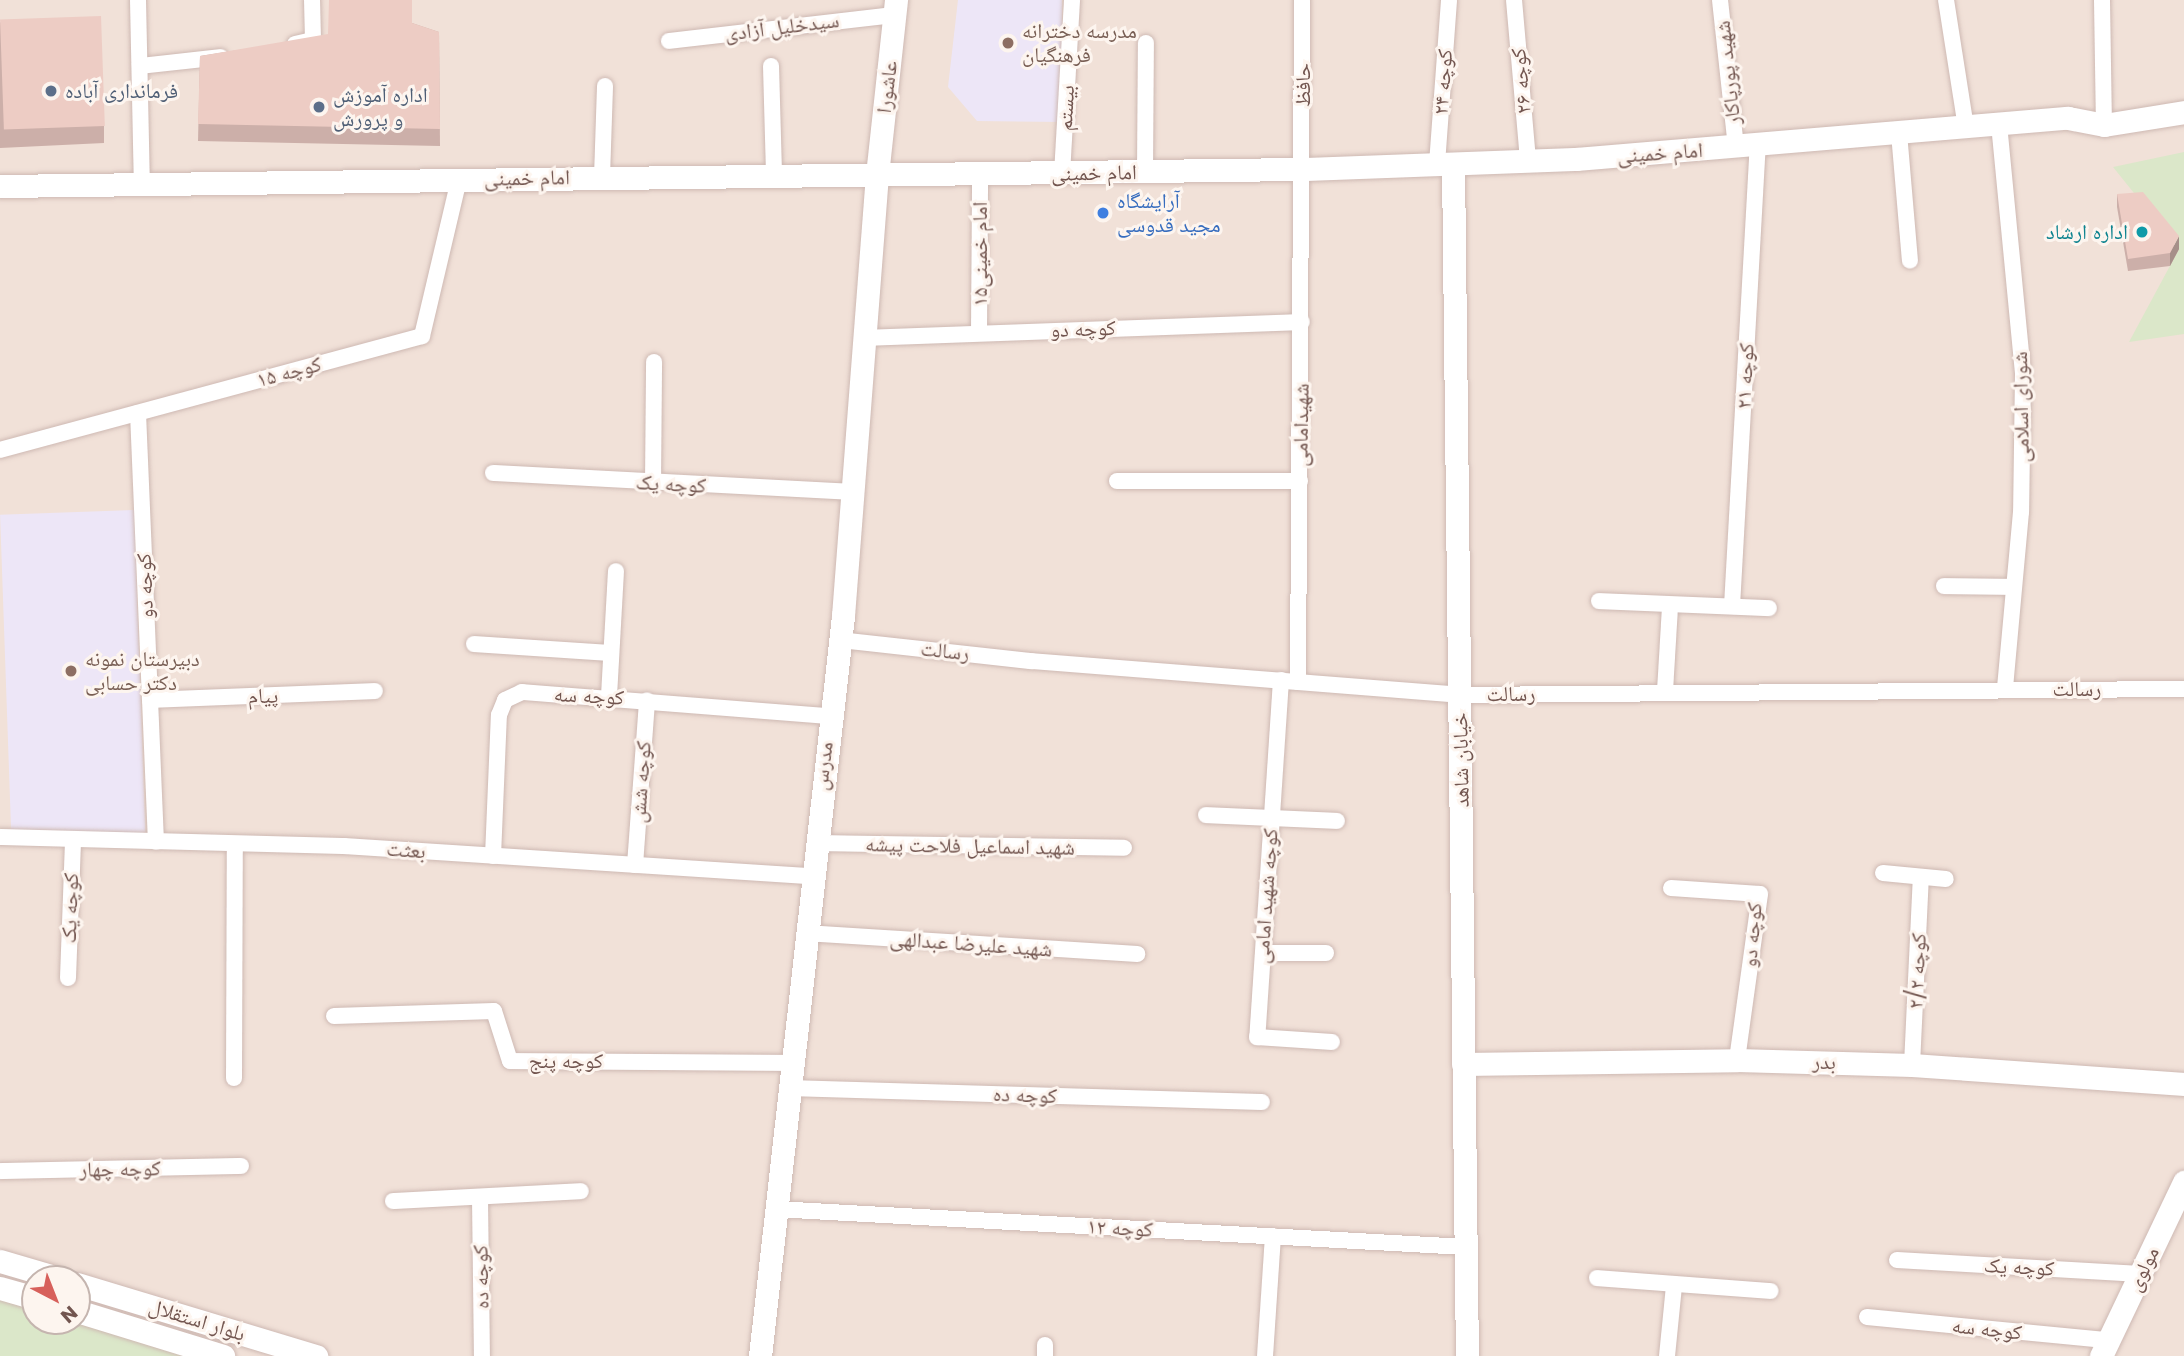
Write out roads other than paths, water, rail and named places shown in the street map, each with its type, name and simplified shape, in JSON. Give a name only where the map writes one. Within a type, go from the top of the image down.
[{"type":"street","points":[[138,0],[142,184]]},
{"type":"street","points":[[279,48],[313,40],[312,0]]},
{"type":"street","name":"بیستم","points":[[1062,174],[1072,0]]},
{"type":"street","name":"حافظ","points":[[1302,0],[1304,169]]},
{"type":"street","name":"کوچه ۲۴","points":[[1445,164],[1448,0]]},
{"type":"street","name":"کوچه ۲۶","points":[[1514,0],[1528,161]]},
{"type":"street","name":"شهید پورپاکار","points":[[1720,0],[1747,146]]},
{"type":"street","points":[[1946,0],[1966,128]]},
{"type":"street","points":[[2102,0],[2104,125]]},
{"type":"street","name":"سیدخلیل آزادی","points":[[669,41],[896,8]]},
{"type":"street","name":"عاشورا","points":[[877,175],[896,8]]},
{"type":"street","points":[[1145,173],[1146,43]]},
{"type":"street","points":[[140,66],[241,54]]},
{"type":"street","points":[[771,66],[774,176]]},
{"type":"street","points":[[602,177],[605,86]]},
{"type":"street","name":"امام خمینی","points":[[0,186],[602,177],[980,176],[1304,169],[1528,161],[1747,146],[2068,118],[2104,125],[2184,112]]},
{"type":"street","name":"شورای اسلامی","points":[[1999,124],[2023,375],[2021,512],[2004,689]]},
{"type":"street","points":[[1899,133],[1910,261]]},
{"type":"street","name":"کوچه ۲۱","points":[[1731,606],[1747,146]]},
{"type":"street","name":"خیابان شاهد","points":[[1445,164],[1461,695],[1466,1356]]},
{"type":"street","name":"شهیدامامی","points":[[1289,681],[1300,481],[1304,169]]},
{"type":"street","name":"مدرس","points":[[760,1356],[839,640],[877,175]]},
{"type":"street","name":"امام خمینی۱۵","points":[[979,333],[980,176]]},
{"type":"street","name":"کوچه ۱۵","points":[[0,450],[422,336],[459,179]]},
{"type":"street","name":"کوچه دو","points":[[864,338],[1302,321]]},
{"type":"street","points":[[653,484],[654,362]]},
{"type":"street","name":"کوچه دو","points":[[138,413],[156,842]]},
{"type":"street","name":"کوچه یک","points":[[493,473],[653,484],[850,492]]},
{"type":"street","points":[[1117,481],[1300,481]]},
{"type":"street","points":[[609,696],[616,571]]},
{"type":"street","points":[[1944,586],[2012,587]]},
{"type":"street","points":[[1600,601],[1769,608]]},
{"type":"street","points":[[1665,691],[1670,606]]},
{"type":"street","name":"رسالت","points":[[839,640],[1461,695],[1665,691],[2184,689]]},
{"type":"street","points":[[474,644],[610,653]]},
{"type":"street","name":"کوچه شهید امامی","points":[[1289,681],[1272,817],[1257,1037],[1332,1042]]},
{"type":"street","name":"پیام","points":[[150,700],[375,691]]},
{"type":"street","name":"کوچه سه","points":[[493,856],[499,715],[505,700],[523,692],[609,696],[830,716]]},
{"type":"street","name":"کوچه شش","points":[[635,865],[647,700]]},
{"type":"street","points":[[1206,815],[1337,821]]},
{"type":"street","name":"بعثت","points":[[0,837],[493,856],[811,876]]},
{"type":"street","name":"کوچه یک","points":[[68,978],[73,839]]},
{"type":"street","name":"شهید اسماعیل فلاحت پیشه","points":[[815,843],[1124,848]]},
{"type":"street","points":[[234,1078],[235,844]]},
{"type":"street","points":[[1883,873],[1946,879]]},
{"type":"street","name":"کوچه ۲/۲","points":[[1912,1065],[1922,877]]},
{"type":"street","name":"کوچه دو","points":[[1671,888],[1760,894],[1737,1060]]},
{"type":"street","name":"شهید علیرضا عبدالهی","points":[[805,933],[1138,954]]},
{"type":"street","points":[[1263,953],[1326,953]]},
{"type":"street","name":"کوچه پنج","points":[[334,1016],[494,1011],[510,1060],[791,1063]]},
{"type":"street","name":"بدر","points":[[1463,1064],[1737,1060],[1912,1065],[2184,1084]]},
{"type":"street","name":"کوچه ده","points":[[788,1087],[1262,1102]]},
{"type":"street","name":"کوچه چهار","points":[[0,1171],[240,1167]]},
{"type":"street","name":"مولوی","points":[[2104,1348],[2184,1182]]},
{"type":"street","points":[[393,1201],[581,1191]]},
{"type":"street","name":"کوچه ده","points":[[480,1198],[482,1356]]},
{"type":"street","name":"کوچه ۱۲","points":[[775,1209],[1466,1247]]},
{"type":"street","points":[[1265,1356],[1273,1236]]},
{"type":"street","name":"کوچه یک","points":[[1897,1260],[2141,1274]]},
{"type":"street","points":[[0,1261],[21,1267]]},
{"type":"street","points":[[0,1270],[21,1276]]},
{"type":"street","points":[[1597,1278],[1674,1286],[1771,1291]]},
{"type":"street","points":[[1667,1356],[1674,1286]]},
{"type":"street","points":[[0,1288],[21,1294]]},
{"type":"street","name":"بلوار استقلال","points":[[91,1288],[316,1356]]},
{"type":"street","points":[[91,1297],[295,1356]]},
{"type":"street","name":"بلوار استقلال","points":[[91,1315],[223,1356]]},
{"type":"street","name":"کوچه سه","points":[[1867,1317],[2104,1348]]},
{"type":"place","name":"مدرسه دخترانه فرهنگیان","points":[[1008,43]]},
{"type":"place","name":"فرمانداری آباده","points":[[51,91]]},
{"type":"place","name":"اداره آموزش و پرورش","points":[[319,107]]},
{"type":"place","name":"آرایشگاه مجید قدوسی","points":[[1103,213]]},
{"type":"place","name":"اداره ارشاد","points":[[2142,232]]},
{"type":"place","name":"دبیرستان نمونه دکتر حسابی","points":[[71,671]]}]
